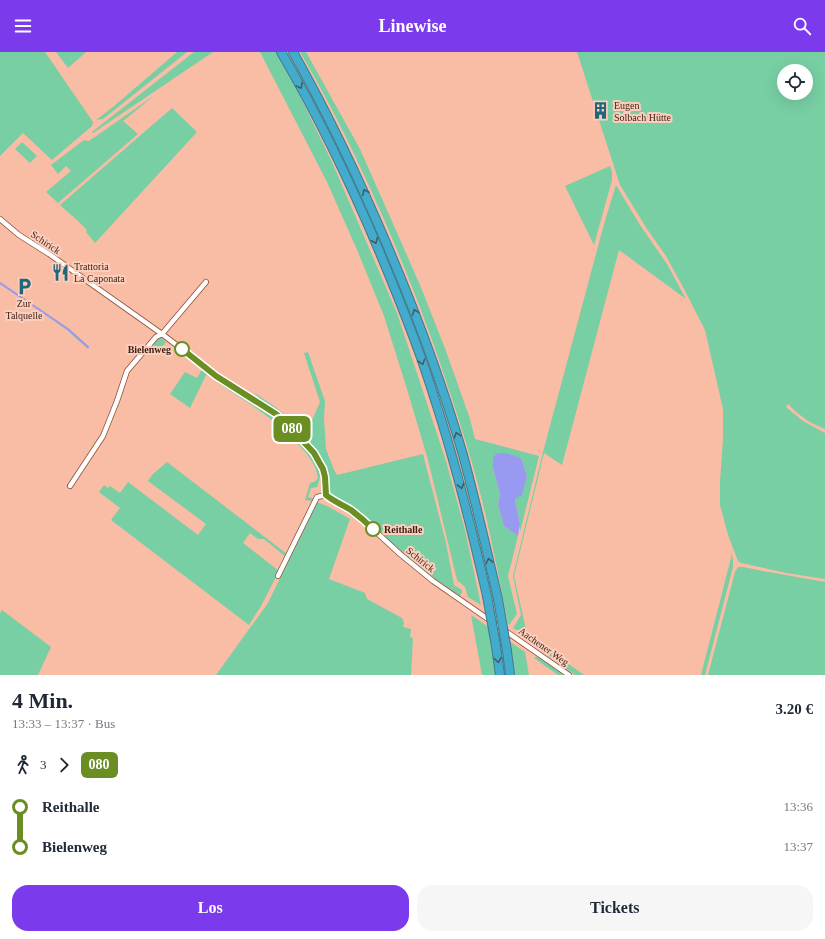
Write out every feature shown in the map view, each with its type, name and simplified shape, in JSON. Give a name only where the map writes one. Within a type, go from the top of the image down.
[{"type":"highway","points":[[281,52],[298,80],[356,196],[404,311],[435,398],[468,514],[487,596],[500,675]]},
{"type":"highway","points":[[293,52],[336,132],[368,199],[408,293],[427,345],[462,454],[478,513],[498,599],[510,675]]},
{"type":"street","name":"Schirick","points":[[0,219],[19,235],[49,254],[162,334],[216,376],[276,414],[314,453],[323,469],[326,495],[329,498],[362,519],[400,554],[433,581],[509,632]]},
{"type":"street","points":[[70,486],[103,436],[127,371],[156,337],[162,334],[206,282]]},
{"type":"street","points":[[278,576],[317,497],[326,495]]},
{"type":"street","name":"Aachener Weg","points":[[509,632],[569,675]]},
{"type":"green space","points":[[0,52],[45,52],[93,122],[92,126],[52,160],[23,133],[0,156]]},
{"type":"green space","points":[[56,52],[86,52],[68,68]]},
{"type":"green space","points":[[177,52],[187,52],[103,119],[96,120],[113,107]]},
{"type":"green space","points":[[194,52],[213,52],[93,133],[92,132]]},
{"type":"green space","points":[[260,52],[277,52],[283,61],[332,162],[397,313],[446,461],[465,530],[481,605],[468,597],[465,587],[457,580],[428,460],[384,316],[327,182]]},
{"type":"green space","points":[[300,52],[306,52],[360,149],[420,285],[446,351],[470,419],[475,439],[539,456],[520,532],[515,499],[527,476],[522,460],[493,468],[500,494],[498,504],[504,526],[518,536],[508,576],[517,614],[509,625],[482,500],[456,410],[430,335],[406,271],[370,188],[337,119]]},
{"type":"green space","points":[[577,52],[825,52],[825,429],[806,420],[788,404],[786,407],[803,421],[825,433],[825,579],[786,573],[741,563],[738,561],[728,535],[720,505],[723,409],[705,330],[666,256],[647,229],[620,185]]},
{"type":"green space","points":[[155,95],[123,121],[138,134],[58,203],[46,192],[71,171],[66,166],[58,174],[51,165],[84,140],[89,141]]},
{"type":"green space","points":[[172,108],[197,132],[95,243],[86,232],[87,230],[60,205]]},
{"type":"green space","points":[[22,142],[37,156],[30,163],[15,149]]},
{"type":"green space","points":[[610,166],[612,180],[594,245],[565,186]]},
{"type":"green space","points":[[616,185],[640,225],[667,264],[686,299],[619,250],[562,465],[544,453],[514,576],[527,634],[513,628],[521,615],[513,576],[543,452],[604,224]]},
{"type":"green space","points":[[0,282],[68,329],[89,347],[88,349],[67,330],[0,284]]},
{"type":"green space","points":[[160,337],[166,342],[160,349],[153,344]]},
{"type":"green space","points":[[308,352],[325,401],[324,418],[326,449],[337,475],[423,454],[446,543],[454,585],[462,590],[460,596],[423,570],[390,541],[365,516],[330,493],[326,472],[322,461],[316,452],[293,426],[253,392],[277,408],[306,434],[320,402],[304,353]]},
{"type":"green space","points":[[202,369],[207,373],[190,408],[170,394],[185,372],[197,378]]},
{"type":"green space","points":[[219,382],[270,415],[307,451],[317,465],[320,475],[317,487],[311,488],[308,497],[314,499],[313,501],[305,500],[310,483],[318,479],[318,475],[314,464],[307,454],[296,441],[275,423],[253,406],[218,383]]},
{"type":"green space","points":[[167,462],[287,554],[286,557],[264,539],[258,539],[250,533],[243,543],[279,571],[261,606],[249,625],[111,520],[120,508],[99,492],[104,485],[108,488],[110,486],[120,493],[128,482],[198,535],[206,524],[148,481],[153,474]]},
{"type":"green space","points":[[317,502],[350,519],[329,579],[365,593],[367,599],[402,618],[404,623],[403,627],[411,629],[410,637],[413,638],[411,675],[216,675],[268,603]]},
{"type":"green space","points":[[731,552],[733,567],[705,675],[701,675],[731,558]]},
{"type":"green space","points":[[738,567],[825,582],[825,675],[708,675],[735,572]]},
{"type":"green space","points":[[2,610],[51,647],[38,675],[0,675],[0,613]]},
{"type":"green space","points":[[471,615],[525,652],[529,675],[482,675]]},
{"type":"green space","points":[[527,634],[584,675],[575,675],[531,642]]},
{"type":"green space","points":[[538,656],[564,675],[558,675],[534,658]]},
{"type":"water","points":[[504,453],[519,457],[522,460],[527,476],[522,495],[515,499],[520,524],[518,536],[504,526],[498,504],[500,494],[493,468],[493,458],[496,454]]},
{"type":"waterway","points":[[0,283],[68,329],[88,347]]},
{"type":"bus line","name":"080","points":[[182,349],[216,376],[276,414],[287,424],[314,453],[323,469],[326,495],[350,510],[373,529]]},
{"type":"place","name":"Eugen Solbach Hütte","points":[[601,111]]},
{"type":"place","name":"Trattoria La Caponata","points":[[61,272]]},
{"type":"place","name":"Zur Talquelle","points":[[24,286]]},
{"type":"place","name":"Bielenweg","points":[[182,349]]},
{"type":"place","name":"Reithalle","points":[[373,529]]}]
